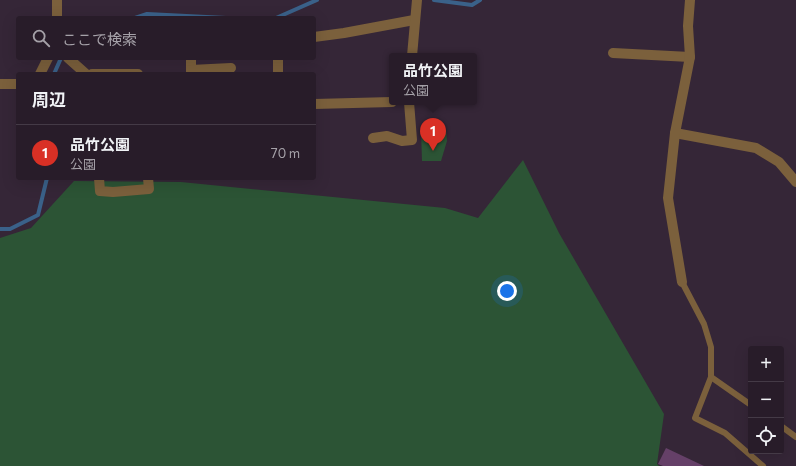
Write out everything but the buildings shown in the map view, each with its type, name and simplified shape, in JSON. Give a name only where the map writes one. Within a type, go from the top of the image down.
[{"type":"street","points":[[57,0],[57,16]]},
{"type":"street","points":[[682,282],[668,198],[675,133],[690,57],[688,26],[690,0]]},
{"type":"street","points":[[412,53],[414,20],[417,2]]},
{"type":"street","points":[[316,37],[414,20]]},
{"type":"street","points":[[613,53],[690,57]]},
{"type":"street","points":[[41,72],[47,60]]},
{"type":"street","points":[[70,60],[84,72]]},
{"type":"street","points":[[191,60],[191,72],[231,68]]},
{"type":"street","points":[[278,60],[278,72]]},
{"type":"street","points":[[0,84],[16,84]]},
{"type":"street","points":[[316,104],[389,102]]},
{"type":"street","points":[[373,138],[387,136],[402,140],[412,140],[410,105]]},
{"type":"street","points":[[675,133],[756,148],[779,162],[796,182]]},
{"type":"street","points":[[99,180],[100,191],[113,192],[150,189],[148,180]]},
{"type":"lane","points":[[682,282],[704,324],[711,347],[711,377],[695,418],[725,433],[763,466]]},
{"type":"lane","points":[[711,377],[748,403]]},
{"type":"lane","points":[[784,428],[796,437]]},
{"type":"green space","points":[[446,129],[447,141],[441,161],[422,161],[421,130]]},
{"type":"green space","points":[[523,160],[559,233],[664,414],[657,464],[659,466],[0,466],[0,238],[31,228],[74,181],[181,182],[445,208],[478,218]]},
{"type":"waterway","points":[[281,16],[317,0]]},
{"type":"waterway","points":[[434,0],[472,5],[480,0]]},
{"type":"waterway","points":[[141,16],[147,14],[186,16]]},
{"type":"waterway","points":[[55,72],[60,60]]},
{"type":"waterway","points":[[0,229],[10,229],[38,215],[47,180]]},
{"type":"place","name":"品竹公園","points":[[433,151]]}]
